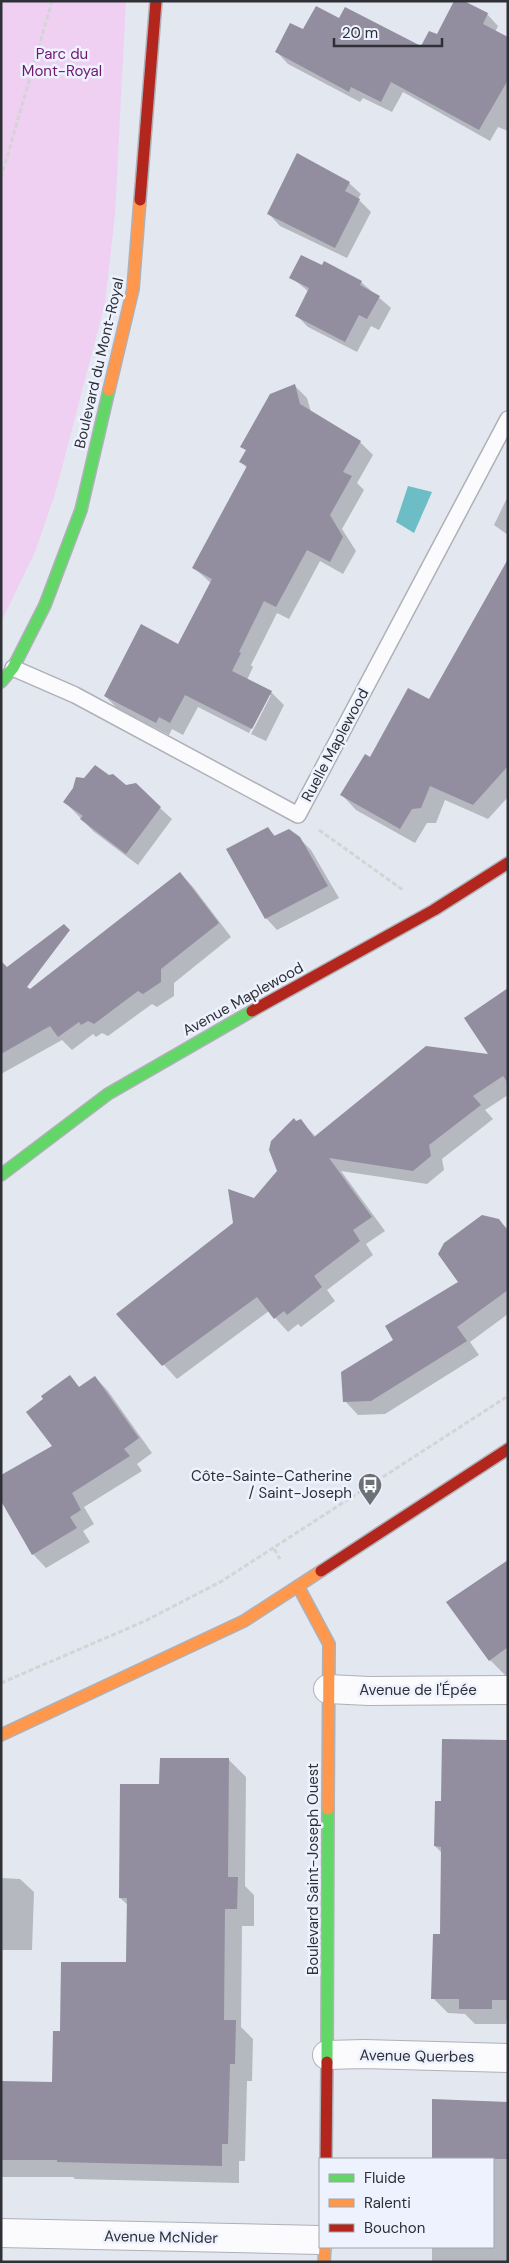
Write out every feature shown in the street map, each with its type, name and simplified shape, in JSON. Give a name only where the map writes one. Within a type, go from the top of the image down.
[{"type":"street","name":"Boulevard du Mont-Royal","points":[[1,682],[13,668],[45,605],[81,510],[133,289],[156,1]]},
{"type":"street","name":"Avenue Maplewood","points":[[1,1175],[108,1094],[166,1058],[434,910],[508,863]]},
{"type":"street","points":[[1,1735],[227,1630],[508,1449]]},
{"type":"street","name":"Boulevard Saint-Joseph Ouest","points":[[298,1586],[329,1644],[326,2158]]},
{"type":"street","name":"Avenue de l'Épée","points":[[328,1689],[369,1691],[508,1690]]},
{"type":"street","name":"Avenue Querbes","points":[[327,2055],[364,2054],[508,2058]]},
{"type":"street","name":"Avenue McNider","points":[[1,2233],[319,2240]]},
{"type":"street","points":[[324,2262],[325,2248]]},
{"type":"lane","name":"Ruelle Maplewood","points":[[13,668],[75,695],[298,815],[508,419]]},
{"type":"path","points":[[1,178],[52,1]]},
{"type":"path","points":[[298,815],[406,892]]},
{"type":"path","points":[[1,1683],[145,1621],[222,1581],[508,1396]]},
{"type":"green space","name":"Parc du Mont-Royal","points":[[1,1],[126,1],[115,214],[105,303],[55,494],[35,552],[1,622]]},
{"type":"water","points":[[408,486],[432,492],[414,533],[396,522]]},
{"type":"building","points":[[454,1],[464,1],[488,13],[483,24],[508,37],[508,80],[479,130],[391,82],[381,102],[351,87],[349,92],[275,52],[290,23],[303,29],[316,6],[339,18],[345,7],[421,46],[429,31],[437,34]]},
{"type":"building","points":[[297,153],[350,182],[345,191],[360,199],[335,248],[267,214]]},
{"type":"building","points":[[301,255],[322,265],[324,261],[362,281],[360,285],[380,296],[367,319],[359,315],[345,342],[295,316],[309,288],[289,278]]},
{"type":"building","points":[[295,384],[300,404],[361,441],[343,472],[352,476],[330,515],[343,537],[330,562],[307,550],[276,607],[264,601],[239,652],[241,653],[232,671],[272,691],[252,729],[185,695],[170,723],[159,717],[156,723],[104,696],[141,624],[178,644],[212,579],[192,568],[247,466],[239,462],[246,450],[240,447],[270,394]]},
{"type":"building","points":[[508,559],[508,766],[473,805],[430,786],[421,808],[412,809],[400,829],[340,795],[365,754],[370,757],[408,688],[429,699]]},
{"type":"building","points":[[95,765],[109,775],[113,774],[126,785],[136,783],[161,807],[126,854],[80,819],[83,816],[63,802],[73,788],[76,777],[84,778]]},
{"type":"building","points":[[268,827],[274,836],[289,829],[300,837],[328,886],[265,919],[226,849]]},
{"type":"building","points":[[180,872],[219,923],[161,969],[161,982],[143,994],[138,991],[94,1024],[88,1021],[81,1025],[79,1022],[58,1037],[50,1026],[1,1054],[1,961],[7,967],[64,924],[70,930],[27,987],[30,989]]},
{"type":"building","points":[[508,988],[508,1083],[503,1076],[473,1096],[481,1105],[429,1145],[431,1156],[413,1171],[329,1158],[372,1217],[353,1230],[360,1241],[314,1276],[322,1287],[287,1315],[284,1311],[274,1319],[257,1297],[162,1366],[116,1314],[233,1223],[228,1189],[254,1198],[277,1171],[269,1150],[271,1141],[294,1118],[296,1121],[301,1119],[314,1137],[426,1046],[488,1054],[464,1018]]},
{"type":"building","points":[[482,1215],[499,1219],[508,1231],[508,1290],[457,1327],[467,1341],[371,1401],[343,1402],[341,1372],[393,1340],[385,1326],[458,1282],[438,1254],[444,1243]]},
{"type":"building","points":[[70,1375],[79,1387],[95,1376],[139,1438],[124,1449],[130,1456],[72,1493],[81,1510],[70,1517],[77,1528],[32,1555],[1,1501],[1,1475],[52,1446],[26,1412],[43,1399],[41,1396]]},
{"type":"building","points":[[508,1560],[508,1647],[489,1661],[446,1602]]},
{"type":"building","points":[[442,1739],[508,1740],[508,2000],[492,2000],[492,2009],[459,2009],[459,1999],[431,1999],[433,1934],[440,1934],[441,1847],[434,1846],[435,1801],[441,1801]]},
{"type":"building","points":[[160,1758],[229,1758],[228,1877],[238,1877],[237,1909],[225,1909],[224,2020],[236,2020],[235,2064],[230,2064],[228,2144],[222,2144],[222,2166],[57,2162],[57,2160],[1,2160],[1,2081],[52,2082],[53,2031],[60,2031],[61,1962],[126,1962],[127,1898],[119,1898],[120,1784],[159,1784]]},
{"type":"building","points":[[432,2099],[508,2102],[508,2159],[432,2158]]},
{"type":"traffic: fast","points":[[1,682],[13,668],[45,605],[81,510],[109,390]]},
{"type":"traffic: fast","points":[[1,1175],[108,1094],[252,1011]]},
{"type":"traffic: fast","points":[[327,2062],[328,1809]]},
{"type":"traffic: slow","points":[[109,390],[133,289],[140,200]]},
{"type":"traffic: slow","points":[[1,1735],[244,1621],[321,1571]]},
{"type":"traffic: slow","points":[[298,1586],[329,1644],[328,1809]]},
{"type":"traffic: slow","points":[[324,2262],[325,2248]]},
{"type":"traffic: jam","points":[[140,200],[156,1]]},
{"type":"traffic: jam","points":[[252,1011],[434,910],[508,863]]},
{"type":"traffic: jam","points":[[321,1571],[508,1449]]},
{"type":"traffic: jam","points":[[326,2158],[327,2062]]},
{"type":"place","name":"Côte-Sainte-Catherine / Saint-Joseph","points":[[370,1506]]}]
